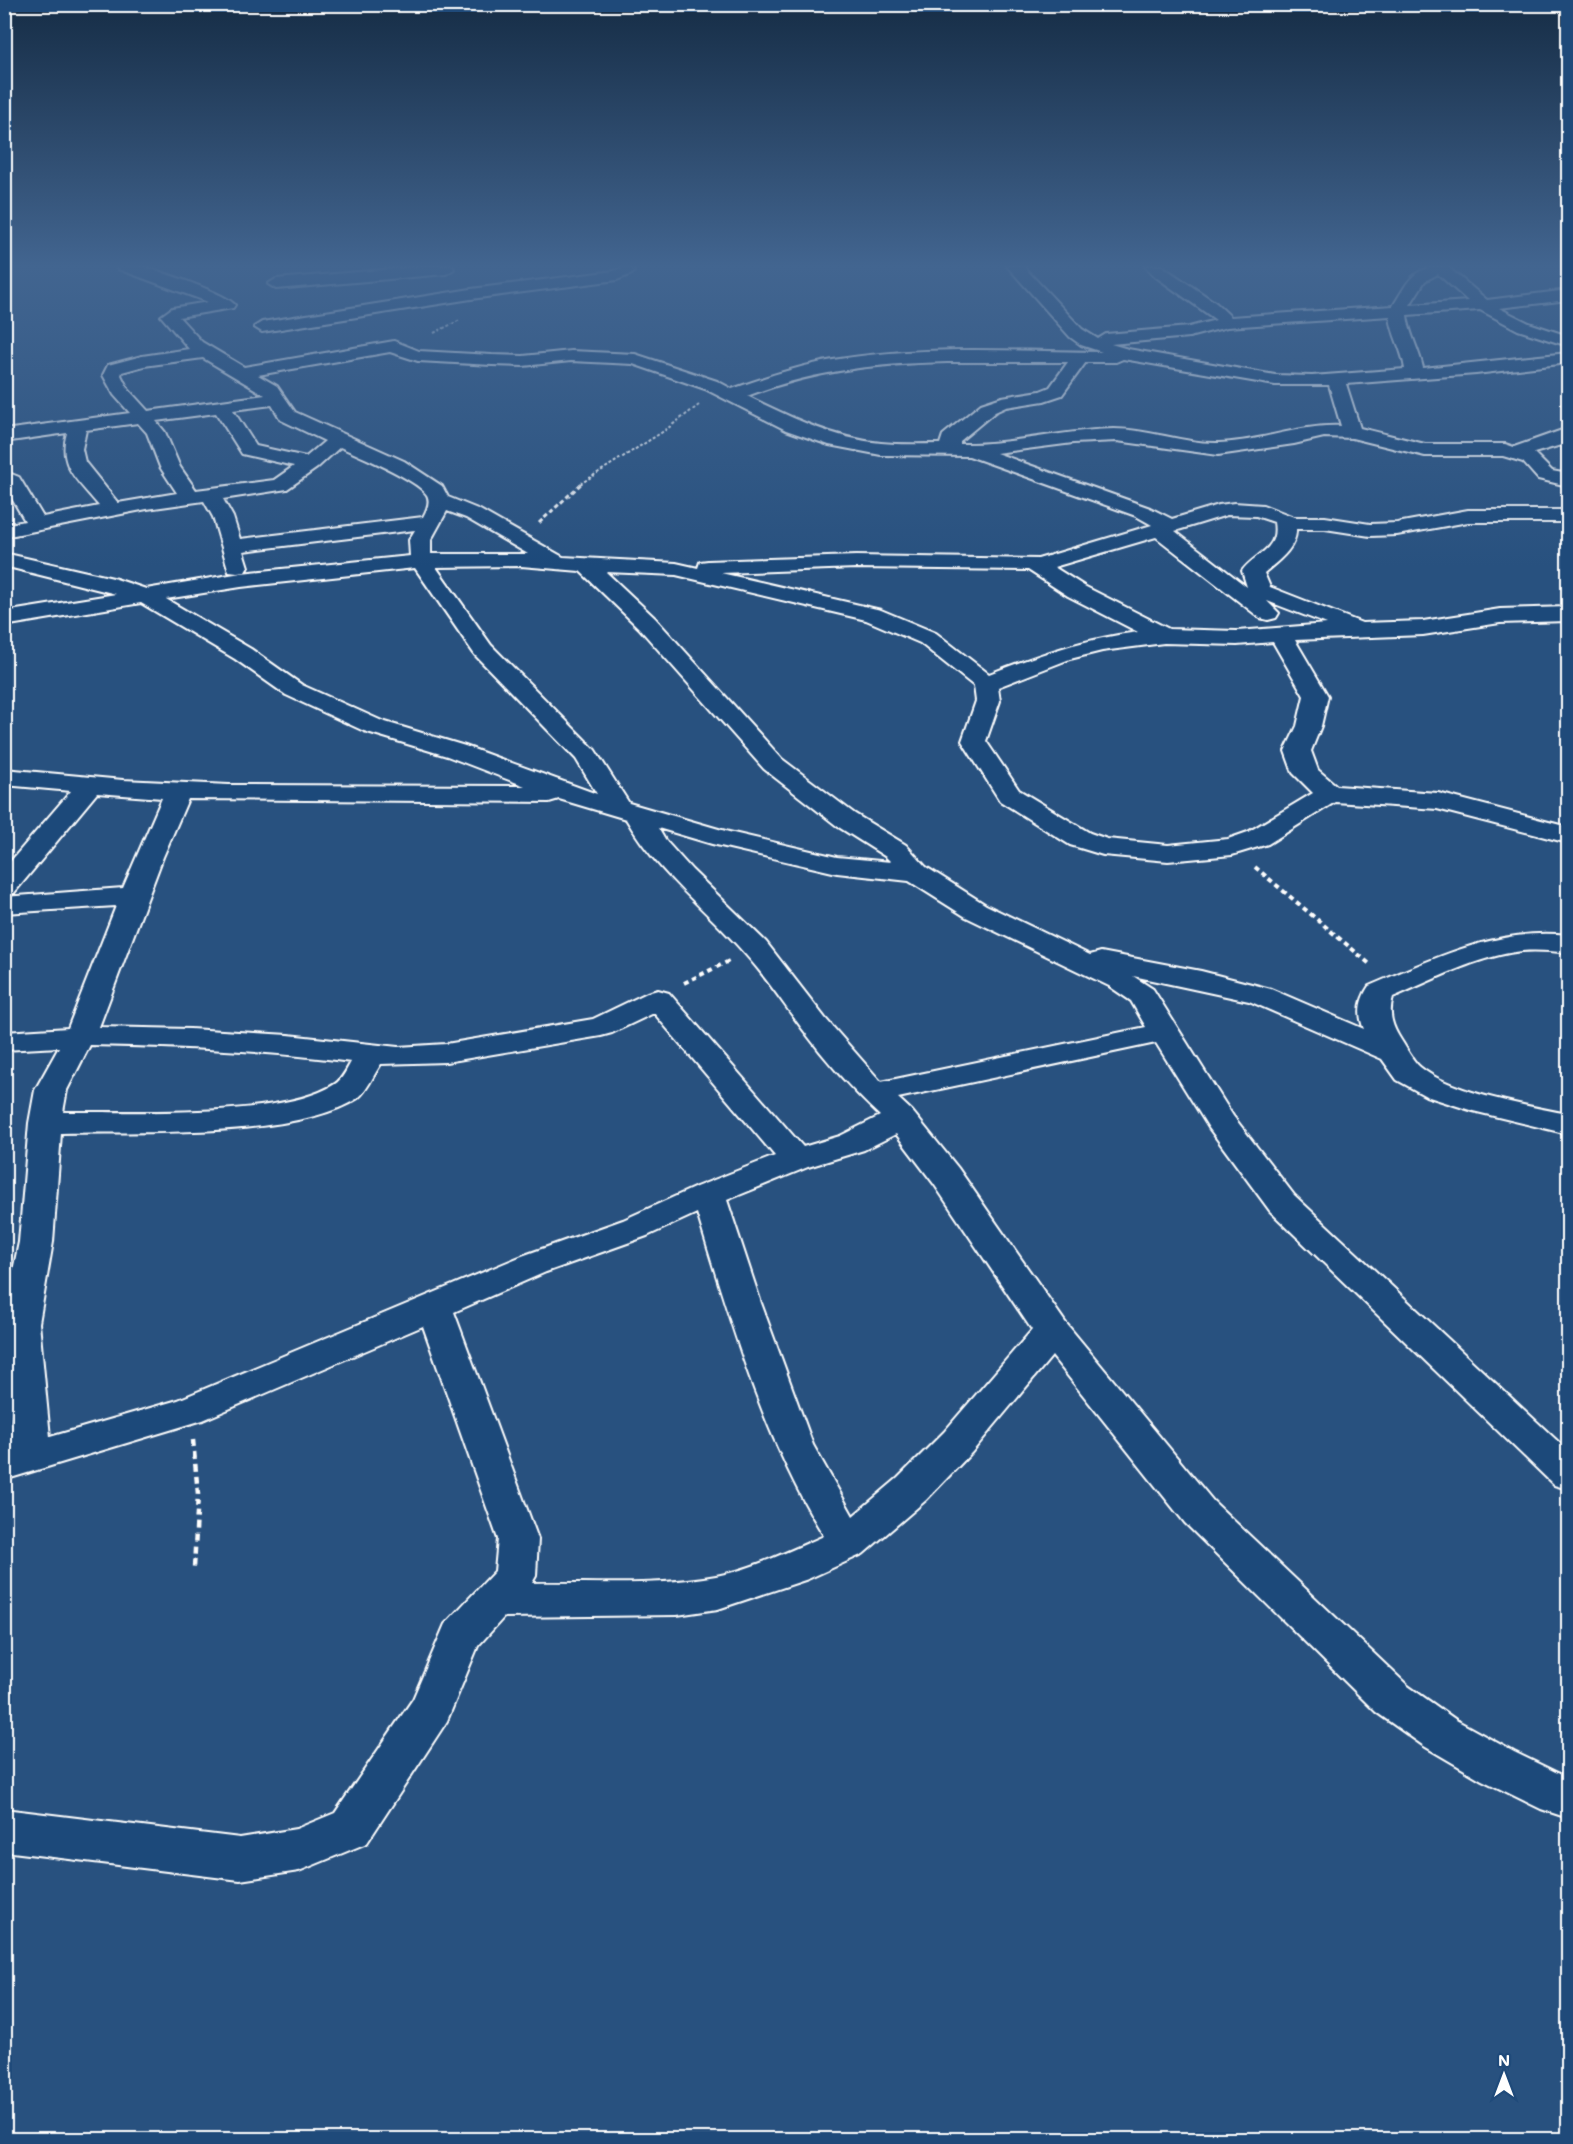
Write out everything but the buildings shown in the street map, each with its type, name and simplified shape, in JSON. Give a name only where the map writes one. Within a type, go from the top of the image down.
[{"type":"street","points":[[124,366],[114,369],[112,375],[120,392],[156,432],[170,467],[190,497]]},
{"type":"street","points":[[228,366],[271,390],[288,416],[397,465],[435,490],[439,501],[437,511],[420,540],[421,561],[483,650],[586,754],[654,844],[682,876],[756,948],[814,1024],[874,1093],[901,1118],[946,1176],[1052,1331],[1199,1512],[1392,1699],[1440,1733],[1498,1766],[1557,1795],[1569,1798]]},
{"type":"street","points":[[241,374],[276,366]]},
{"type":"street","points":[[655,366],[727,392],[793,426],[836,441],[881,449],[960,451],[1073,437],[1118,435],[1218,449],[1294,438],[1324,431],[1352,432],[1425,450],[1517,452],[1530,458],[1545,475],[1569,480]]},
{"type":"street","points":[[727,392],[831,366]]},
{"type":"street","points":[[1073,366],[1060,387],[1049,395],[1002,402],[988,408],[950,439],[960,451],[1143,512],[1166,528],[1287,635],[1316,696],[1309,726],[1298,751],[1306,773],[1330,794]]},
{"type":"street","points":[[1188,366],[1256,379],[1336,379],[1486,366]]},
{"type":"street","points":[[1414,366],[1415,373]]},
{"type":"street","points":[[1336,379],[1352,432]]},
{"type":"street","points":[[4,436],[276,399]]},
{"type":"street","points":[[221,406],[249,450],[310,464]]},
{"type":"street","points":[[78,426],[72,448],[75,464],[112,510]]},
{"type":"street","points":[[1517,452],[1561,439],[1569,434]]},
{"type":"street","points":[[4,531],[190,497],[280,485],[310,464],[337,440]]},
{"type":"street","points":[[4,477],[12,480],[37,524]]},
{"type":"street","points":[[211,495],[223,518],[241,580]]},
{"type":"street","points":[[439,501],[473,514],[557,562]]},
{"type":"street","points":[[1036,566],[1226,509],[1247,508],[1268,512],[1285,519],[1286,535],[1273,555],[1253,571],[1260,591],[1363,630]]},
{"type":"street","points":[[1284,523],[1325,522],[1370,530],[1397,529],[1468,516],[1569,516]]},
{"type":"street","points":[[231,546],[431,522]]},
{"type":"street","points":[[4,559],[105,583],[142,596],[183,616],[294,690],[373,726],[456,751],[572,795],[722,838],[837,865],[916,873]]},
{"type":"street","points":[[4,619],[241,580],[421,561],[522,560],[585,566],[676,569],[732,565],[856,562],[1018,562],[1036,566],[1114,612],[1164,636]]},
{"type":"street","points":[[585,566],[647,623],[773,764],[846,820],[896,851],[916,873],[986,916],[1119,980],[1142,995],[1220,1121],[1282,1203],[1569,1474]]},
{"type":"street","points":[[676,569],[873,615],[928,638],[986,683],[987,701],[974,741],[1009,795],[1080,839],[1103,847],[1168,854],[1232,847],[1258,838],[1330,794],[1438,801],[1569,835]]},
{"type":"street","points":[[986,683],[1062,654],[1102,644],[1164,636],[1237,638],[1423,628],[1500,616],[1569,614]]},
{"type":"street","points":[[4,777],[83,792]]},
{"type":"street","points":[[4,799],[83,792],[178,791],[322,795],[508,793],[572,795]]},
{"type":"street","points":[[178,791],[80,1036],[51,1090],[45,1123],[36,1242],[13,1324],[18,1461],[190,1410],[534,1264],[635,1228],[708,1195],[795,1160],[852,1143],[901,1118]]},
{"type":"street","points":[[4,887],[83,792]]},
{"type":"street","points":[[4,905],[135,896]]},
{"type":"street","points":[[1569,944],[1556,941],[1526,942],[1477,952],[1380,992],[1373,1010],[1381,1032],[1409,1074],[1433,1088],[1538,1119],[1569,1124]]},
{"type":"street","points":[[1073,957],[1202,980],[1260,995],[1394,1053]]},
{"type":"street","points":[[4,1041],[80,1036],[244,1041],[398,1056],[446,1053],[601,1027],[658,999],[795,1160]]},
{"type":"street","points":[[874,1093],[1165,1032]]},
{"type":"street","points":[[45,1123],[220,1119],[286,1112],[317,1104],[348,1090],[372,1054]]},
{"type":"street","points":[[708,1195],[743,1303],[794,1445],[822,1500],[849,1544]]},
{"type":"street","points":[[4,1830],[240,1859],[299,1850],[351,1828],[431,1708],[460,1636],[515,1576],[518,1539],[434,1306]]},
{"type":"street","points":[[494,1600],[677,1598],[718,1592],[793,1567],[849,1544],[912,1489],[958,1442],[1052,1331]]},
{"type":"path","points":[[520,539],[587,478],[727,392]]},
{"type":"path","points":[[1232,847],[1394,986]]},
{"type":"path","points":[[658,999],[681,985],[756,948]]},
{"type":"path","points":[[190,1410],[198,1494],[194,1568]]}]
